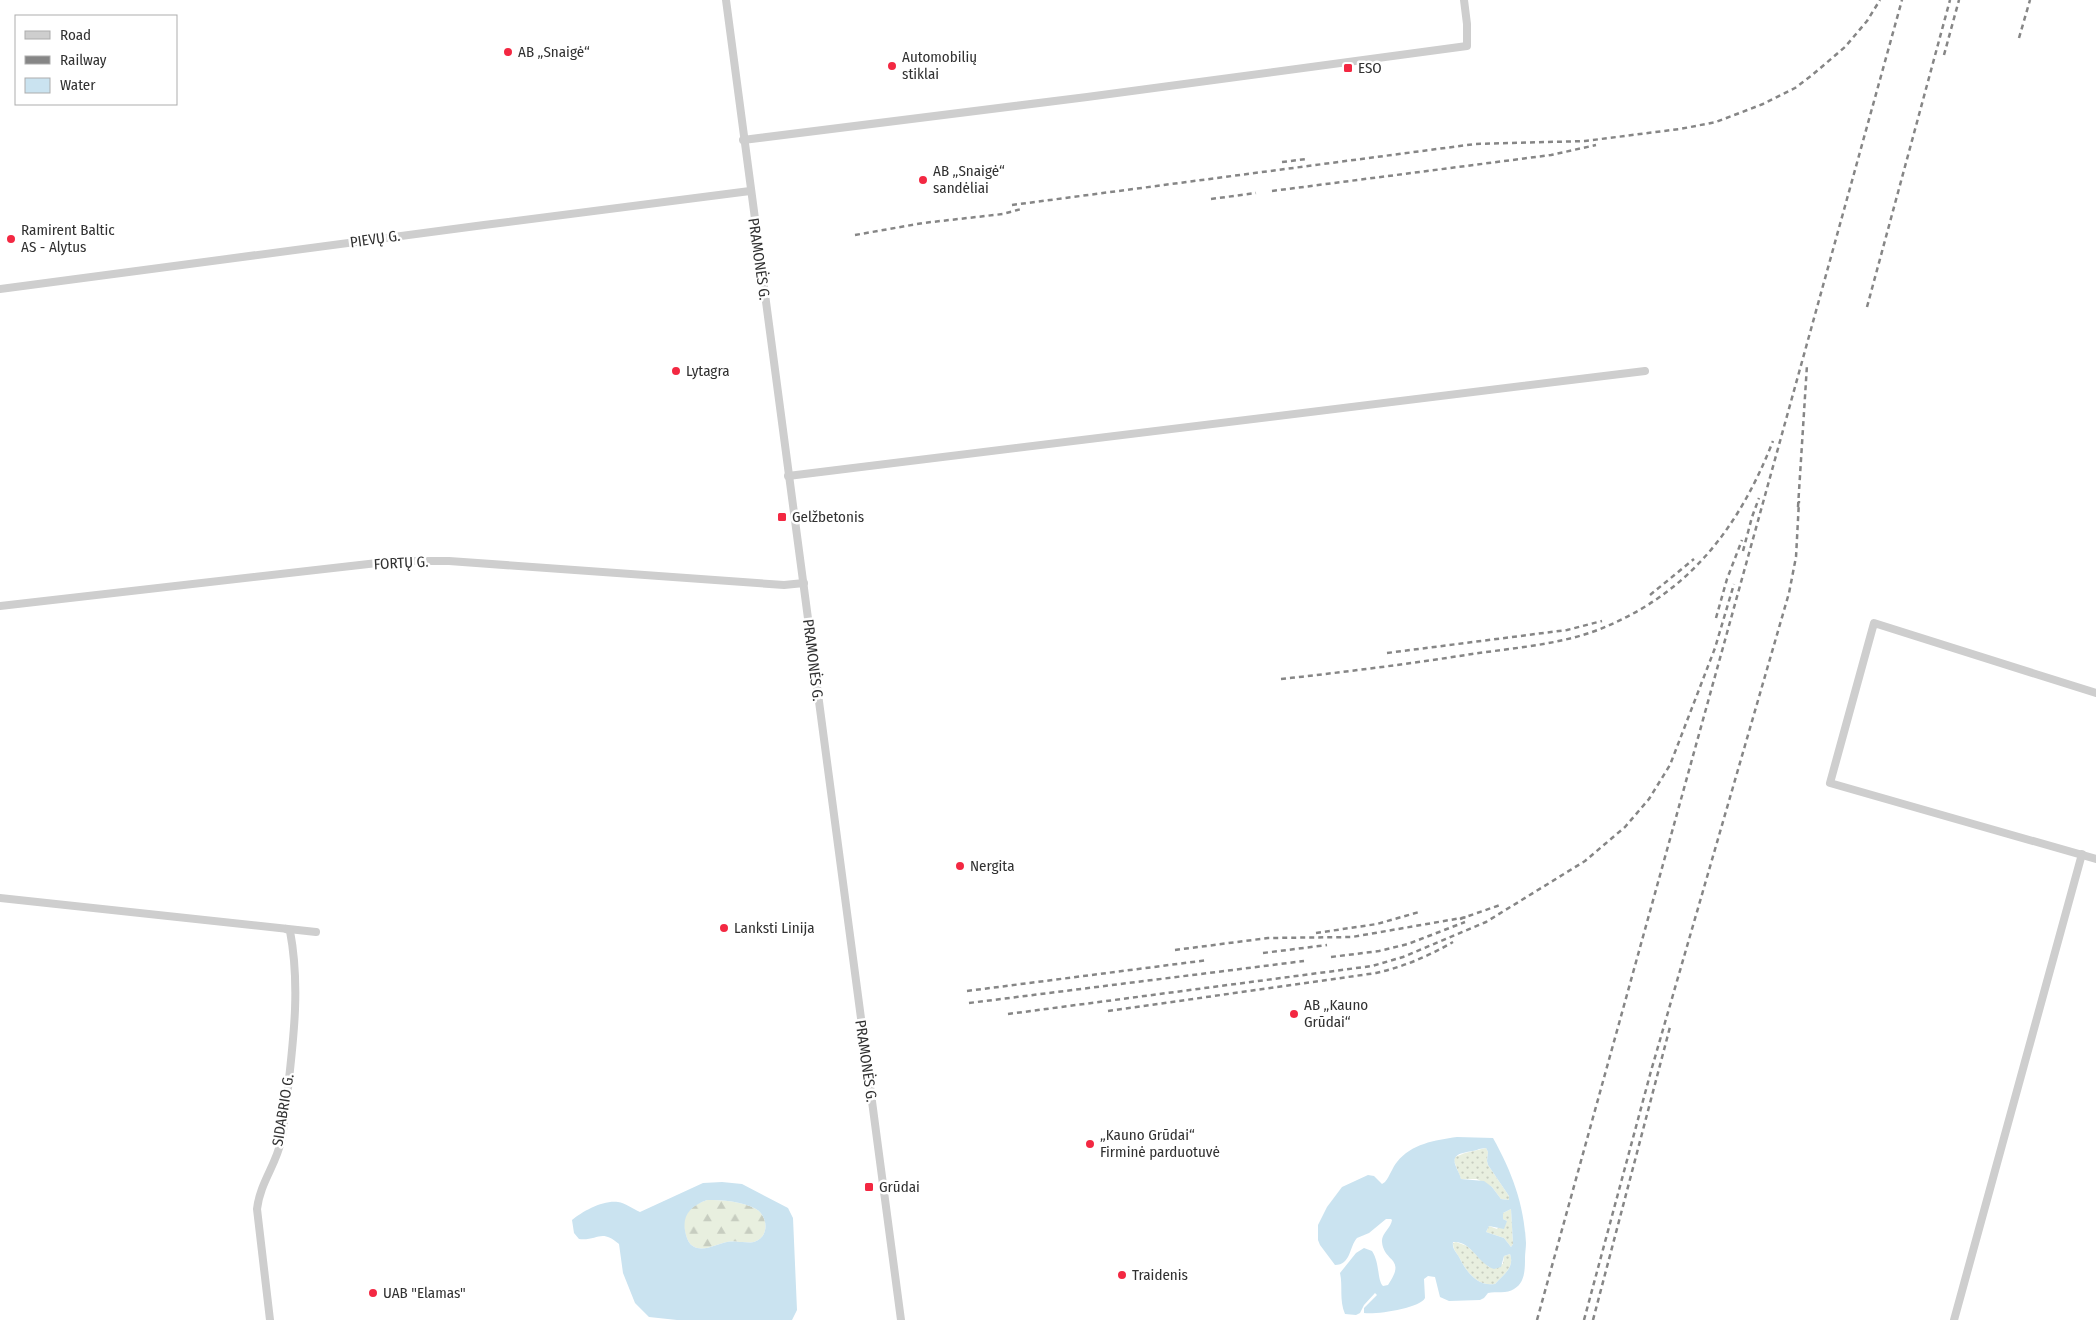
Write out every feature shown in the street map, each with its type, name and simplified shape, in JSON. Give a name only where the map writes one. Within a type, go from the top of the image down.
[{"type":"street","name":"PRAMONĖS G.","points":[[726,0],[901,1320]]},
{"type":"street","points":[[744,140],[1087,98],[1467,46],[1464,0]]},
{"type":"street","name":"PIEVŲ G.","points":[[0,289],[750,191]]},
{"type":"street","points":[[788,476],[1645,371]]},
{"type":"street","name":"FORTŲ G.","points":[[0,606],[395,561],[449,561],[784,585],[804,583]]},
{"type":"street","points":[[2096,693],[1874,623],[1830,783],[2096,859]]},
{"type":"street","points":[[1954,1320],[2082,854]]},
{"type":"street","points":[[0,898],[316,932]]},
{"type":"street","name":"SIDABRIO G.","points":[[270,1320],[257,1209],[258,1194],[281,1141],[295,1030],[296,998],[293,945],[290,931],[286,928]]},
{"type":"green space","points":[[1486,1148],[1488,1152],[1488,1165],[1509,1196],[1509,1200],[1501,1199],[1492,1187],[1477,1179],[1461,1179],[1454,1161],[1455,1157]]},
{"type":"green space","points":[[707,1200],[738,1203],[756,1209],[765,1221],[766,1226],[763,1236],[753,1242],[729,1242],[705,1248],[693,1246],[689,1243],[685,1231],[686,1214],[694,1206]]},
{"type":"green space","points":[[1511,1209],[1513,1244],[1511,1247],[1504,1238],[1486,1232],[1489,1226],[1497,1229],[1507,1221],[1503,1219],[1503,1213]]},
{"type":"green space","points":[[1456,1242],[1467,1246],[1489,1267],[1503,1264],[1504,1256],[1510,1254],[1510,1267],[1495,1284],[1483,1283],[1473,1277],[1465,1268],[1454,1249],[1453,1243]]},
{"type":"water","points":[[1457,1137],[1493,1138],[1511,1176],[1520,1202],[1525,1229],[1524,1271],[1520,1283],[1511,1291],[1488,1293],[1480,1300],[1449,1301],[1440,1297],[1435,1277],[1428,1276],[1424,1279],[1425,1298],[1415,1305],[1387,1312],[1364,1313],[1364,1308],[1377,1295],[1375,1293],[1364,1305],[1360,1313],[1356,1315],[1345,1314],[1342,1304],[1340,1273],[1356,1253],[1364,1248],[1372,1251],[1383,1286],[1388,1285],[1393,1276],[1395,1265],[1386,1254],[1382,1242],[1383,1236],[1392,1220],[1386,1219],[1369,1233],[1357,1238],[1347,1259],[1335,1265],[1318,1240],[1318,1225],[1327,1207],[1342,1187],[1368,1175],[1374,1176],[1382,1184],[1385,1182],[1397,1162],[1416,1147],[1432,1141]],"holes":[[[1486,1148],[1488,1152],[1488,1165],[1509,1196],[1509,1200],[1501,1199],[1492,1187],[1484,1181],[1461,1179],[1455,1164],[1456,1157],[1462,1153]],[[1511,1209],[1513,1244],[1511,1247],[1504,1238],[1486,1232],[1489,1226],[1504,1229],[1507,1221],[1503,1219],[1503,1213]],[[1453,1242],[1459,1242],[1470,1248],[1483,1262],[1494,1269],[1501,1267],[1504,1256],[1510,1254],[1510,1267],[1495,1284],[1483,1283],[1473,1277],[1465,1268],[1454,1250]]]},
{"type":"water","points":[[703,1183],[742,1184],[788,1208],[793,1218],[797,1310],[792,1320],[677,1320],[649,1317],[635,1303],[623,1273],[619,1244],[613,1239],[603,1236],[579,1239],[574,1233],[572,1220],[600,1204],[618,1202],[640,1212]],"holes":[[[707,1200],[738,1203],[756,1209],[765,1221],[766,1226],[763,1236],[753,1242],[729,1242],[709,1248],[697,1248],[692,1245],[689,1243],[685,1231],[685,1219],[690,1210]]]},
{"type":"railway","points":[[1012,205],[1475,144],[1585,141],[1680,129],[1716,122],[1763,104],[1795,88],[1845,47],[1867,21],[1880,0]]},
{"type":"railway","points":[[1537,1320],[1902,0]]},
{"type":"railway","points":[[1867,307],[1950,0]]},
{"type":"railway","points":[[1944,55],[1959,0]]},
{"type":"railway","points":[[2019,38],[2030,0]]},
{"type":"railway","points":[[1272,191],[1551,155],[1596,145]]},
{"type":"railway","points":[[1282,162],[1307,159]]},
{"type":"railway","points":[[1211,199],[1256,193]]},
{"type":"railway","points":[[855,235],[923,223],[1003,214],[1021,209]]},
{"type":"railway","points":[[1798,507],[1807,365]]},
{"type":"railway","points":[[1281,679],[1353,671],[1550,643],[1595,631],[1628,616],[1657,599],[1683,579],[1726,531],[1759,473],[1773,441]]},
{"type":"railway","points":[[1743,551],[1759,498]]},
{"type":"railway","points":[[1584,1320],[1651,1071],[1789,593],[1796,557],[1799,501]]},
{"type":"railway","points":[[1716,618],[1727,579],[1742,540]]},
{"type":"railway","points":[[1650,595],[1694,559]]},
{"type":"railway","points":[[1008,1014],[1372,966],[1403,957],[1486,922],[1585,861],[1625,827],[1649,799],[1670,765],[1715,648],[1734,584]]},
{"type":"railway","points":[[1387,653],[1567,630],[1602,621]]},
{"type":"railway","points":[[1460,919],[1500,905]]},
{"type":"railway","points":[[1316,933],[1377,924],[1419,912]]},
{"type":"railway","points":[[1175,950],[1268,938],[1352,937],[1467,917]]},
{"type":"railway","points":[[1331,957],[1379,951],[1408,944],[1465,922]]},
{"type":"railway","points":[[1108,1011],[1376,973],[1416,961],[1453,942]]},
{"type":"railway","points":[[1263,953],[1327,945]]},
{"type":"railway","points":[[967,991],[1208,960]]},
{"type":"railway","points":[[969,1003],[1304,961]]},
{"type":"railway","points":[[1593,1320],[1670,1027]]},
{"type":"place","name":"AB „Snaigė“","points":[[508,52]]},
{"type":"place","name":"Automobilių stiklai","points":[[892,66]]},
{"type":"place","name":"ESO","points":[[1348,68]]},
{"type":"place","name":"AB „Snaigė“ sandėliai","points":[[923,180]]},
{"type":"place","name":"Ramirent Baltic AS - Alytus","points":[[11,239]]},
{"type":"place","name":"Lytagra","points":[[676,371]]},
{"type":"place","name":"Gelžbetonis","points":[[782,517]]},
{"type":"place","name":"Nergita","points":[[960,866]]},
{"type":"place","name":"Lanksti Linija","points":[[724,928]]},
{"type":"place","name":"AB „Kauno Grūdai“","points":[[1294,1014]]},
{"type":"place","name":"„Kauno Grūdai“ Firminė parduotuvė","points":[[1090,1144]]},
{"type":"place","name":"Grūdai","points":[[869,1187]]},
{"type":"place","name":"Traidenis","points":[[1122,1275]]},
{"type":"place","name":"UAB \"Elamas\"","points":[[373,1293]]}]
